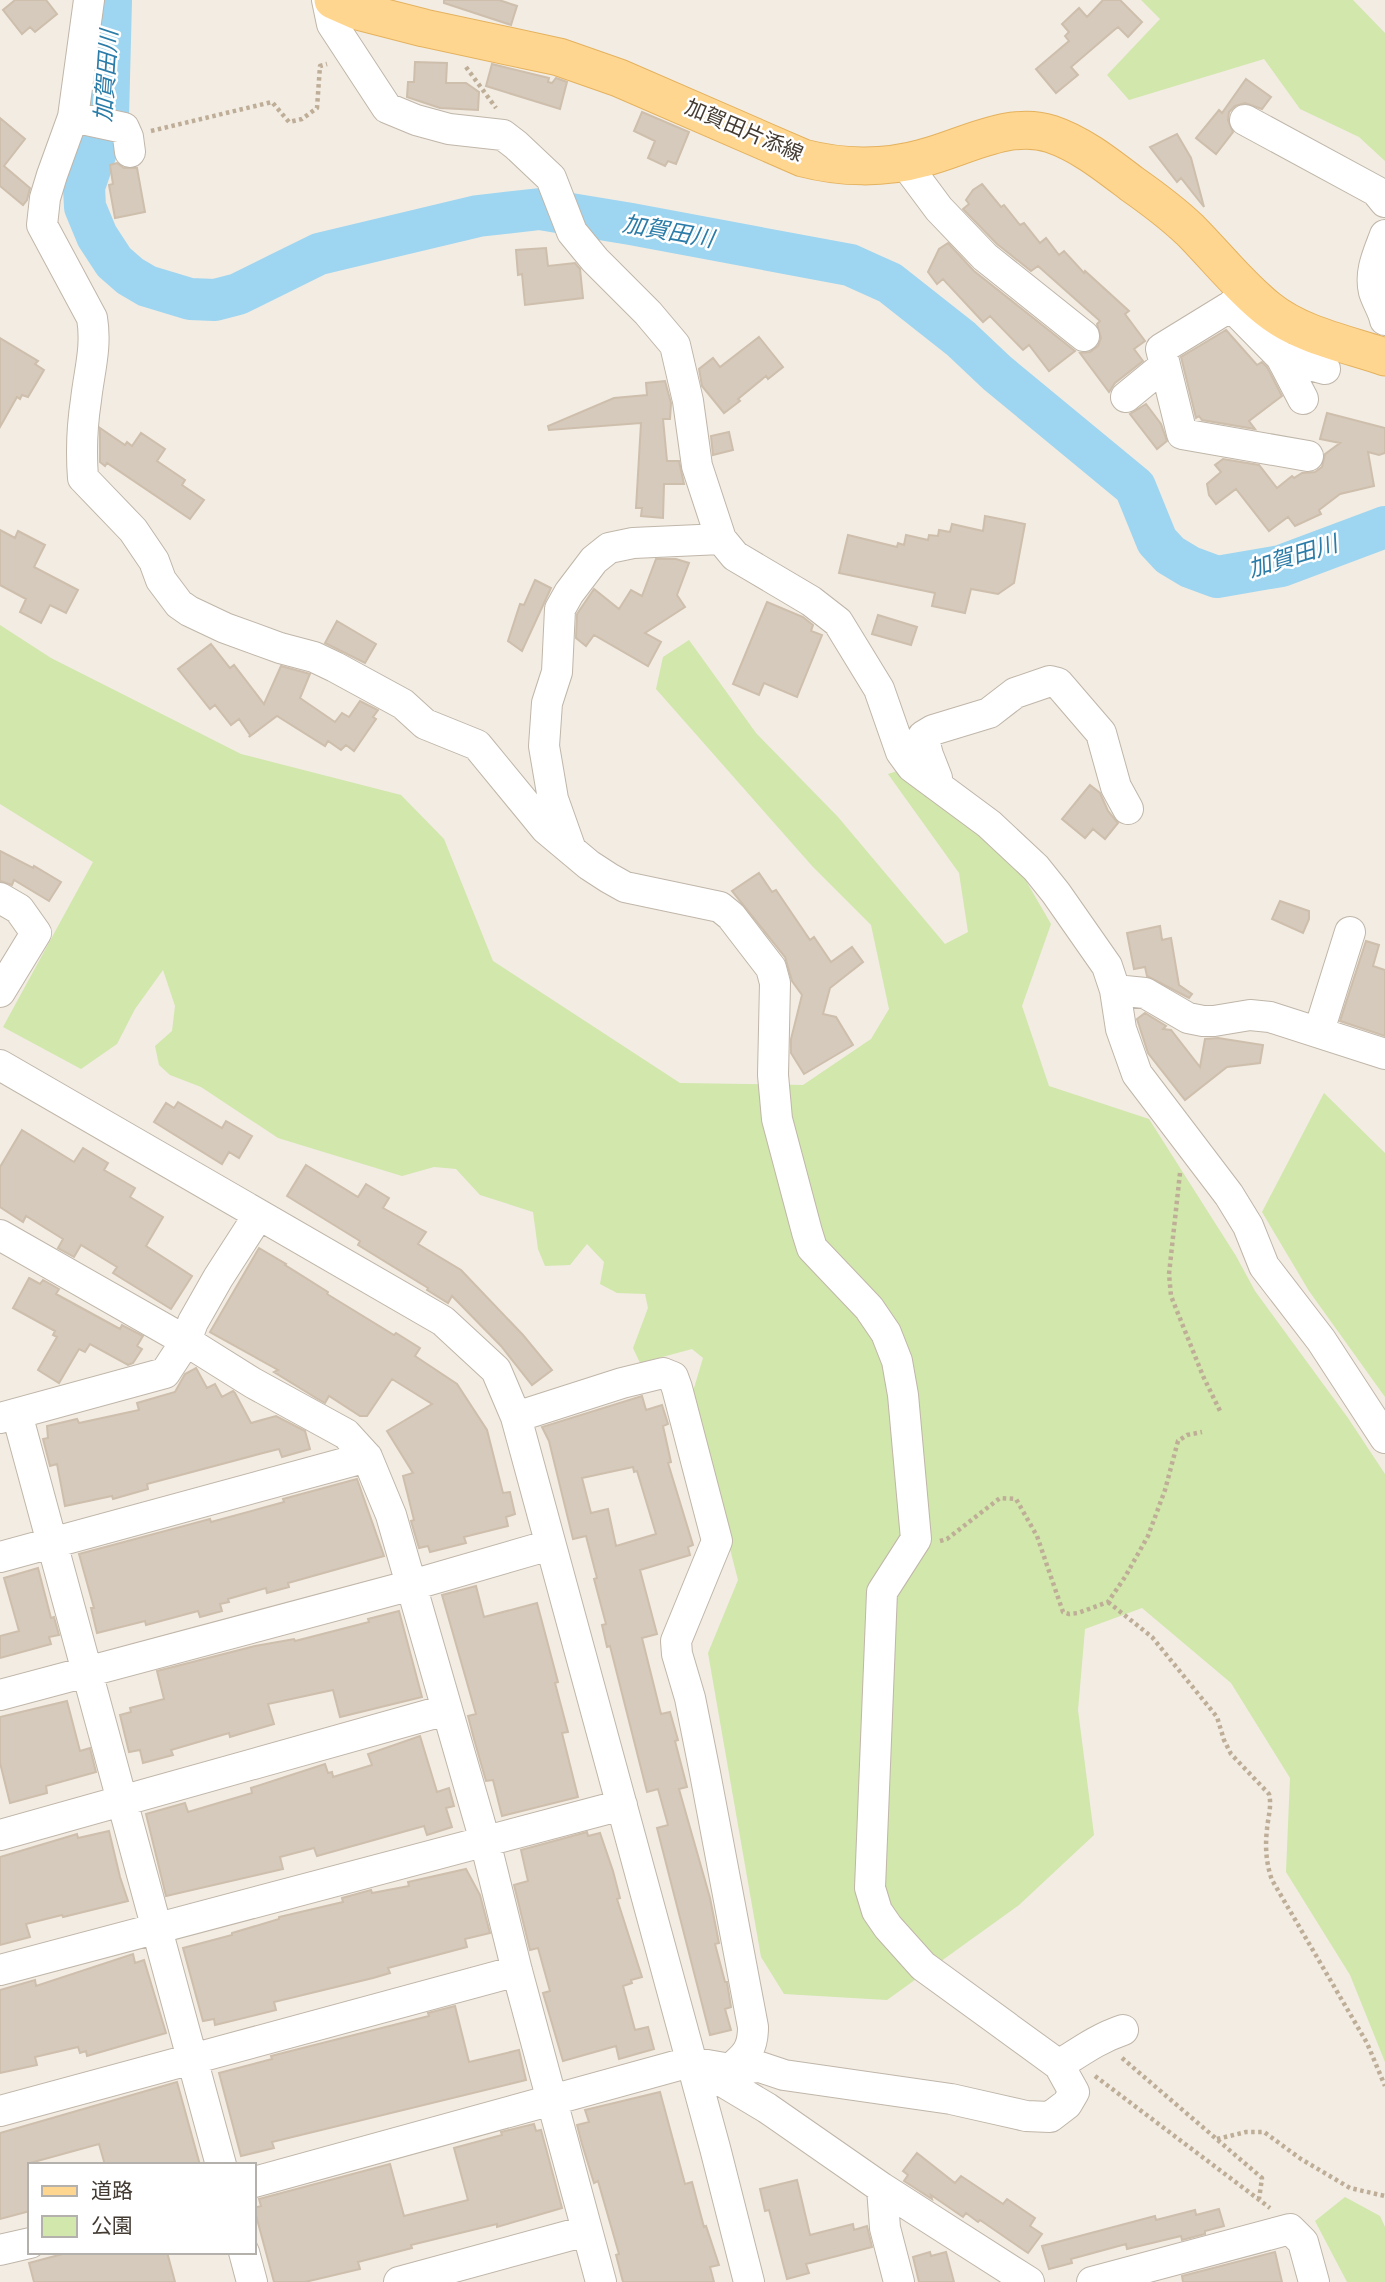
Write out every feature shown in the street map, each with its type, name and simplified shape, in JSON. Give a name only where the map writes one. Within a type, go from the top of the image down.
[{"type":"main road","name":"加賀田片添線","points":[[333,0],[358,11],[424,28],[559,57],[619,78],[803,158],[850,167],[922,159],[992,136],[1021,131],[1048,133],[1072,142],[1188,228],[1239,298],[1269,310],[1308,331],[1385,357]]},
{"type":"street","points":[[89,0],[80,119],[49,186],[42,225],[92,318],[94,359],[86,400],[81,456],[83,478],[133,530],[154,561],[161,580],[179,604],[225,628],[314,657],[402,704],[425,724],[477,745],[546,829],[589,865],[625,887],[720,907],[731,916],[771,968],[775,983],[773,1076],[777,1119],[812,1248],[869,1308],[886,1333],[897,1361],[902,1395],[916,1539],[882,1592],[870,1888],[877,1911],[923,1966],[1063,2063],[1074,2092],[1068,2104],[1050,2117],[1026,2116],[951,2099],[784,2075],[760,2067],[730,2069],[691,2062],[256,2181]]},
{"type":"street","points":[[327,0],[332,24],[387,108],[449,129],[503,135],[551,178],[572,232],[675,345],[688,401],[697,466],[721,539],[735,556],[811,601],[838,622],[879,690],[901,752],[912,767],[989,824],[1036,868],[1077,922],[1107,966],[1115,989],[1121,1029],[1138,1074],[1228,1195],[1248,1226],[1264,1266],[1321,1340],[1385,1437]]},
{"type":"street","points":[[80,119],[127,139]]},
{"type":"street","points":[[1245,120],[1376,191],[1385,202]]},
{"type":"street","points":[[904,162],[939,209],[985,257],[1084,335]]},
{"type":"street","points":[[1385,235],[1375,260],[1373,278],[1374,293],[1385,320]]},
{"type":"street","points":[[1303,399],[1281,357],[1239,298],[1161,349],[1182,434],[1308,456]]},
{"type":"street","points":[[1281,357],[1325,369]]},
{"type":"street","points":[[1126,397],[1165,365]]},
{"type":"street","points":[[571,851],[553,799],[544,746],[547,703],[557,672],[561,609],[569,593],[594,560],[609,548],[633,543],[721,539]]},
{"type":"street","points":[[934,784],[937,778],[923,736],[961,720],[989,713],[1015,693],[1050,681],[1058,683],[1101,733],[1116,787],[1128,809]]},
{"type":"street","points":[[0,898],[19,909],[36,933],[0,992]]},
{"type":"street","points":[[1319,1031],[1350,932]]},
{"type":"street","points":[[1115,989],[1144,993],[1188,1018],[1214,1021],[1250,1015],[1270,1017],[1385,1054]]},
{"type":"street","points":[[0,1065],[443,1321],[496,1370],[516,1418],[750,2282]]},
{"type":"street","points":[[220,2163],[52,1543],[9,1416],[165,1373],[186,1342],[193,1322],[258,1216]]},
{"type":"street","points":[[0,1235],[253,1383],[346,1434],[368,1457],[391,1515],[485,1842],[601,2282]]},
{"type":"street","points":[[516,1418],[622,1383],[663,1373],[673,1377],[677,1388],[717,1541],[676,1641],[708,1786],[753,2027],[753,2041],[748,2055],[730,2069]]},
{"type":"street","points":[[0,1557],[368,1457]]},
{"type":"street","points":[[0,1695],[412,1585],[550,1545]]},
{"type":"street","points":[[0,1835],[446,1710]]},
{"type":"street","points":[[0,1970],[622,1805]]},
{"type":"street","points":[[0,2111],[517,1971]]},
{"type":"street","points":[[1063,2063],[1112,2035]]},
{"type":"street","points":[[691,2062],[767,2108],[882,2188],[1029,2282]]},
{"type":"street","points":[[882,2188],[885,2228],[899,2282]]},
{"type":"street","points":[[1092,2282],[1171,2272],[1290,2229],[1303,2242],[1314,2282]]},
{"type":"street","points":[[399,2282],[586,2231]]},
{"type":"street","points":[[0,2250],[28,2243]]},
{"type":"street","points":[[245,2254],[252,2282]]},
{"type":"path","points":[[459,62],[468,68],[497,109],[502,121],[503,135]]},
{"type":"path","points":[[127,139],[271,102],[289,122],[302,119],[317,108],[320,66],[329,63],[336,70]]},
{"type":"path","points":[[1186,1138],[1174,1217],[1169,1274],[1171,1296],[1221,1413]]},
{"type":"path","points":[[916,1539],[933,1543],[947,1539],[1000,1498],[1016,1499],[1037,1536],[1063,1612],[1069,1615],[1108,1602],[1148,1536],[1165,1490],[1178,1441],[1187,1435],[1202,1432]]},
{"type":"path","points":[[1108,1602],[1153,1637],[1217,1717],[1231,1754],[1269,1794],[1266,1846],[1272,1880],[1367,2043],[1385,2086]]},
{"type":"path","points":[[1112,2035],[1217,2140],[1262,2178],[1259,2200]]},
{"type":"path","points":[[1063,2063],[1094,2074],[1259,2200],[1283,2219],[1290,2229]]},
{"type":"path","points":[[1217,2140],[1246,2132],[1264,2132],[1350,2189],[1385,2196]]},
{"type":"green space","points":[[1141,0],[1353,0],[1385,33],[1385,161],[1359,137],[1300,109],[1264,59],[1129,100],[1107,75],[1160,19]]},
{"type":"green space","points":[[0,625],[51,658],[241,754],[401,795],[444,839],[493,961],[680,1083],[803,1085],[871,1039],[889,1009],[871,925],[813,867],[656,689],[663,657],[689,640],[756,733],[838,817],[945,944],[968,932],[959,873],[888,774],[900,770],[1018,867],[1051,924],[1022,1006],[1049,1086],[1149,1119],[1236,1256],[1255,1291],[1348,1418],[1385,1474],[1385,2062],[1350,1975],[1286,1872],[1290,1778],[1231,1683],[1142,1608],[1085,1629],[1078,1710],[1094,1835],[1019,1905],[887,2000],[784,1994],[761,1957],[708,1653],[738,1580],[691,1398],[703,1358],[692,1349],[640,1363],[633,1348],[648,1308],[645,1294],[617,1293],[600,1284],[604,1262],[587,1244],[570,1265],[545,1266],[538,1249],[533,1212],[480,1195],[456,1169],[434,1167],[402,1176],[278,1138],[201,1087],[170,1075],[159,1065],[155,1046],[172,1031],[175,1006],[163,970],[135,1009],[117,1044],[81,1069],[3,1027],[93,862],[0,804]]},
{"type":"green space","points":[[1324,1093],[1385,1153],[1385,1397],[1309,1291],[1262,1212]]},
{"type":"green space","points":[[1345,2197],[1380,2216],[1385,2227],[1385,2282],[1347,2282],[1315,2221]]},
{"type":"building","points":[[15,0],[46,0],[57,14],[35,32],[30,27],[22,34],[3,10]]},
{"type":"building","points":[[444,0],[499,0],[517,6],[511,25],[444,3]]},
{"type":"building","points":[[1103,0],[1120,0],[1142,22],[1128,37],[1118,27],[1113,31],[1071,67],[1078,75],[1056,93],[1036,69],[1069,41],[1065,36],[1069,32],[1062,24],[1079,8],[1087,17]]},
{"type":"building","points":[[415,62],[447,63],[446,83],[466,83],[479,92],[478,110],[440,108],[407,97],[408,82],[414,82]]},
{"type":"building","points":[[492,64],[549,78],[548,82],[552,83],[556,78],[567,82],[560,109],[486,86]]},
{"type":"building","points":[[1246,79],[1271,97],[1262,109],[1245,103],[1235,106],[1229,112],[1228,120],[1233,132],[1216,154],[1196,138],[1219,110],[1222,113]]},
{"type":"building","points":[[642,112],[689,132],[676,164],[668,161],[665,166],[648,158],[655,141],[634,131]]},
{"type":"building","points":[[0,118],[25,139],[4,166],[30,188],[23,205],[0,186]]},
{"type":"building","points":[[1177,134],[1191,158],[1204,207],[1181,178],[1177,182],[1150,147]]},
{"type":"building","points":[[117,163],[124,168],[137,168],[145,212],[115,218],[109,185],[113,184],[110,165]]},
{"type":"building","points":[[982,184],[1020,225],[1024,223],[1040,243],[1046,238],[1059,255],[1064,251],[1084,273],[1085,271],[1129,311],[1125,314],[1145,341],[1134,349],[1143,361],[1115,383],[1109,392],[1080,353],[1090,352],[1098,346],[1101,338],[1097,324],[1100,321],[1038,266],[1031,271],[997,244],[963,209],[969,204],[966,200],[973,190]]},
{"type":"building","points":[[948,243],[974,271],[1075,351],[1049,371],[1029,345],[1023,350],[990,316],[983,322],[943,279],[937,284],[928,272],[939,249]]},
{"type":"building","points":[[546,248],[548,266],[575,263],[580,269],[583,298],[525,305],[516,250]]},
{"type":"building","points":[[1226,330],[1257,365],[1262,362],[1267,367],[1282,396],[1249,421],[1255,429],[1202,420],[1199,416],[1196,418],[1181,357]]},
{"type":"building","points":[[759,337],[783,367],[768,379],[766,376],[724,413],[702,386],[699,369],[713,358],[720,367]]},
{"type":"building","points":[[0,338],[38,361],[35,364],[44,370],[28,397],[17,397],[0,427]]},
{"type":"building","points":[[665,381],[671,403],[670,419],[663,419],[667,461],[679,461],[684,484],[664,484],[663,518],[641,516],[642,508],[636,508],[641,423],[549,430],[548,426],[614,398],[647,395],[646,383]]},
{"type":"building","points":[[1146,404],[1161,424],[1167,441],[1157,449],[1130,414]]},
{"type":"building","points":[[1327,413],[1385,428],[1385,453],[1379,455],[1368,452],[1374,486],[1340,494],[1319,510],[1321,514],[1295,526],[1288,517],[1269,531],[1236,489],[1216,504],[1209,495],[1207,484],[1221,472],[1215,465],[1223,459],[1259,465],[1277,488],[1292,476],[1294,478],[1302,473],[1315,472],[1322,467],[1325,454],[1340,443],[1320,439]]},
{"type":"building","points":[[100,428],[125,445],[127,442],[132,446],[141,433],[165,449],[157,461],[185,480],[182,485],[204,500],[190,519],[107,463],[105,466],[100,462]]},
{"type":"building","points":[[729,432],[733,450],[713,455],[711,436]]},
{"type":"building","points":[[985,516],[1025,524],[1014,583],[998,594],[971,589],[965,613],[932,606],[935,593],[839,573],[848,535],[897,547],[898,543],[904,545],[906,535],[928,540],[929,535],[938,536],[939,530],[950,532],[952,524],[983,531]]},
{"type":"building","points":[[0,530],[15,538],[18,531],[45,545],[34,567],[78,590],[66,613],[50,605],[41,623],[20,612],[26,599],[0,585]]},
{"type":"building","points":[[656,559],[676,559],[689,563],[677,595],[685,607],[645,633],[661,642],[648,666],[594,635],[586,646],[576,638],[577,614],[594,589],[619,609],[631,590],[642,596]]},
{"type":"building","points":[[535,580],[551,588],[522,651],[508,641],[520,604],[524,605]]},
{"type":"building","points":[[767,602],[803,617],[813,625],[811,631],[822,635],[797,697],[764,683],[759,695],[733,684]]},
{"type":"building","points":[[878,615],[917,627],[911,645],[872,634]]},
{"type":"building","points":[[337,621],[376,644],[365,663],[325,643]]},
{"type":"building","points":[[211,644],[230,668],[234,665],[264,704],[281,666],[310,674],[300,698],[335,722],[342,713],[349,717],[360,701],[378,710],[373,717],[376,719],[354,751],[346,745],[341,750],[328,741],[325,746],[277,716],[249,737],[239,719],[231,725],[215,705],[210,709],[178,669]]},
{"type":"building","points":[[1090,785],[1100,793],[1108,811],[1118,823],[1105,839],[1093,829],[1085,838],[1062,819]]},
{"type":"building","points":[[0,851],[61,882],[49,901],[14,880],[12,885],[0,881]]},
{"type":"building","points":[[759,873],[772,892],[776,890],[810,940],[814,937],[831,962],[852,947],[863,962],[830,988],[823,1014],[836,1017],[853,1045],[804,1074],[791,1053],[791,1039],[802,995],[792,981],[785,957],[732,891]]},
{"type":"building","points":[[1280,901],[1309,911],[1309,919],[1303,933],[1272,919]]},
{"type":"building","points":[[1160,926],[1162,940],[1171,938],[1179,985],[1192,994],[1189,998],[1147,976],[1145,967],[1134,969],[1127,933]]},
{"type":"building","points":[[1366,941],[1379,945],[1373,966],[1385,970],[1385,1036],[1340,1021]]},
{"type":"building","points":[[1145,1013],[1166,1026],[1163,1029],[1171,1030],[1200,1067],[1205,1039],[1218,1038],[1263,1045],[1260,1063],[1227,1067],[1185,1100],[1148,1053],[1137,1019]]},
{"type":"building","points":[[178,1102],[222,1128],[226,1121],[252,1136],[239,1158],[229,1152],[222,1164],[154,1122],[166,1103],[174,1108]]},
{"type":"building","points":[[22,1130],[74,1162],[83,1148],[108,1163],[104,1170],[135,1188],[130,1197],[163,1217],[146,1246],[192,1276],[171,1309],[113,1273],[117,1267],[81,1245],[74,1257],[58,1248],[63,1239],[26,1216],[23,1222],[0,1207],[0,1167]]},
{"type":"building","points":[[306,1165],[358,1197],[366,1184],[389,1198],[383,1208],[426,1232],[418,1244],[461,1270],[523,1335],[552,1370],[532,1385],[501,1346],[452,1296],[448,1303],[358,1245],[360,1241],[287,1196]]},
{"type":"building","points":[[259,1248],[328,1292],[327,1294],[420,1348],[415,1356],[457,1384],[487,1430],[503,1493],[510,1492],[515,1514],[506,1517],[508,1526],[464,1537],[466,1543],[430,1552],[428,1546],[419,1548],[403,1476],[413,1473],[387,1431],[432,1404],[392,1379],[367,1416],[360,1416],[329,1396],[325,1403],[316,1398],[274,1372],[278,1370],[210,1332]]},
{"type":"building","points":[[29,1278],[40,1284],[43,1280],[59,1289],[56,1294],[120,1329],[122,1325],[143,1336],[137,1346],[142,1349],[133,1363],[128,1365],[90,1344],[85,1352],[79,1349],[59,1383],[38,1370],[57,1337],[53,1335],[55,1331],[13,1308]]},
{"type":"building","points":[[196,1368],[207,1388],[215,1384],[222,1397],[233,1391],[235,1393],[251,1423],[276,1416],[305,1431],[310,1449],[282,1457],[279,1449],[147,1484],[148,1489],[113,1499],[112,1496],[65,1506],[57,1464],[50,1466],[43,1439],[48,1438],[47,1426],[77,1419],[79,1423],[139,1410],[137,1403],[175,1392],[185,1374]]},
{"type":"building","points":[[642,1396],[646,1410],[662,1405],[668,1424],[663,1426],[671,1462],[668,1463],[693,1545],[688,1547],[690,1555],[640,1570],[657,1634],[642,1638],[661,1714],[670,1712],[678,1740],[675,1741],[687,1787],[679,1789],[710,1898],[719,1943],[715,1944],[727,1982],[731,2007],[725,2009],[731,2030],[710,2035],[657,1828],[668,1825],[658,1789],[647,1792],[610,1646],[607,1647],[602,1625],[606,1624],[586,1536],[573,1539],[549,1441],[542,1427]],"holes":[[[633,1467],[634,1472],[637,1471],[656,1534],[616,1546],[608,1509],[591,1513],[582,1478]]]},
{"type":"building","points":[[357,1479],[384,1556],[288,1583],[289,1587],[267,1593],[266,1588],[228,1599],[229,1602],[220,1604],[222,1611],[200,1617],[198,1611],[146,1625],[145,1621],[97,1633],[91,1608],[94,1608],[79,1554],[210,1519],[211,1522]]},
{"type":"building","points":[[38,1568],[51,1618],[54,1617],[59,1635],[49,1637],[51,1644],[0,1658],[0,1636],[19,1631],[4,1578]]},
{"type":"building","points":[[476,1586],[484,1617],[537,1603],[558,1682],[555,1683],[568,1732],[562,1733],[578,1797],[502,1816],[493,1780],[486,1781],[474,1739],[468,1716],[476,1714],[442,1595]]},
{"type":"building","points":[[399,1611],[422,1697],[340,1717],[333,1690],[268,1704],[274,1724],[230,1737],[229,1733],[171,1750],[173,1755],[143,1763],[140,1750],[129,1752],[120,1715],[131,1712],[130,1708],[164,1699],[157,1671],[255,1646],[294,1639],[295,1641],[369,1622],[368,1619]]},
{"type":"building","points":[[67,1701],[80,1751],[90,1748],[96,1772],[46,1786],[47,1793],[10,1803],[0,1763],[0,1717]]},
{"type":"building","points":[[420,1736],[437,1792],[449,1788],[454,1806],[446,1808],[452,1827],[427,1835],[424,1826],[317,1856],[314,1848],[280,1857],[283,1869],[166,1896],[146,1814],[185,1803],[188,1812],[252,1793],[251,1788],[325,1764],[328,1773],[332,1772],[333,1777],[372,1765],[368,1754]]},
{"type":"building","points":[[109,1831],[128,1901],[26,1924],[30,1937],[0,1945],[0,1857],[77,1834],[78,1838]]},
{"type":"building","points":[[587,1832],[588,1836],[600,1833],[613,1871],[620,1898],[617,1899],[642,1977],[623,1986],[635,2030],[648,2027],[654,2049],[619,2059],[616,2046],[563,2061],[543,1993],[550,1991],[538,1948],[530,1950],[514,1885],[528,1881],[521,1850]]},
{"type":"building","points":[[466,1869],[480,1895],[490,1933],[465,1939],[467,1947],[388,1968],[390,1973],[373,1978],[274,2002],[276,2010],[215,2025],[214,2019],[203,2021],[183,1948],[232,1935],[279,1917],[343,1902],[342,1898],[371,1890],[372,1893],[409,1886],[408,1882]]},
{"type":"building","points":[[133,1954],[135,1963],[144,1960],[166,2033],[87,2056],[86,2051],[80,2053],[78,2047],[35,2057],[37,2065],[0,2073],[0,1990],[35,1980],[36,1986]]},
{"type":"building","points":[[455,2006],[469,2062],[519,2050],[526,2080],[272,2142],[274,2148],[241,2156],[219,2073],[272,2059],[271,2056],[429,2016],[428,2013]]},
{"type":"building","points":[[177,2082],[199,2163],[104,2163],[99,2144],[28,2163],[28,2212],[0,2219],[0,2133]]},
{"type":"building","points":[[660,2092],[685,2184],[692,2182],[704,2227],[706,2226],[719,2265],[710,2267],[714,2282],[623,2282],[616,2255],[619,2254],[598,2181],[594,2183],[582,2144],[577,2125],[589,2122],[585,2110]]},
{"type":"building","points":[[534,2124],[536,2131],[541,2130],[562,2208],[497,2227],[497,2224],[411,2245],[412,2248],[358,2262],[360,2269],[305,2282],[274,2282],[256,2215],[256,2207],[261,2206],[259,2199],[390,2164],[404,2216],[468,2200],[454,2148],[502,2135],[501,2132]]},
{"type":"building","points":[[917,2153],[955,2183],[961,2176],[1003,2204],[1007,2199],[1035,2218],[1030,2226],[1042,2234],[1028,2253],[980,2220],[978,2222],[966,2213],[963,2217],[931,2195],[932,2199],[904,2181],[908,2175],[903,2171]]},
{"type":"building","points":[[797,2180],[810,2235],[853,2224],[854,2230],[867,2226],[872,2247],[806,2264],[809,2273],[787,2279],[769,2210],[765,2211],[760,2189]]},
{"type":"building","points":[[1219,2209],[1224,2226],[1205,2231],[1205,2234],[1182,2240],[1181,2236],[1127,2249],[1126,2244],[1071,2259],[1072,2263],[1049,2269],[1042,2246],[1155,2216],[1156,2220],[1195,2210],[1196,2215]]},
{"type":"building","points":[[930,2252],[931,2256],[946,2252],[954,2282],[919,2282],[913,2257]]},
{"type":"building","points":[[1275,2252],[1282,2282],[1183,2282],[1182,2276]]},
{"type":"building","points":[[63,2254],[168,2254],[175,2282],[34,2282],[29,2263]]},
{"type":"waterway","name":"加賀田川","points":[[111,0],[108,117],[84,187],[85,207],[97,236],[114,262],[147,286],[190,299],[215,300],[238,294],[319,254],[478,216],[540,209],[850,265],[890,283],[961,339],[997,373],[1135,487],[1157,541],[1170,555],[1190,567],[1217,577],[1281,566],[1385,527]]}]
